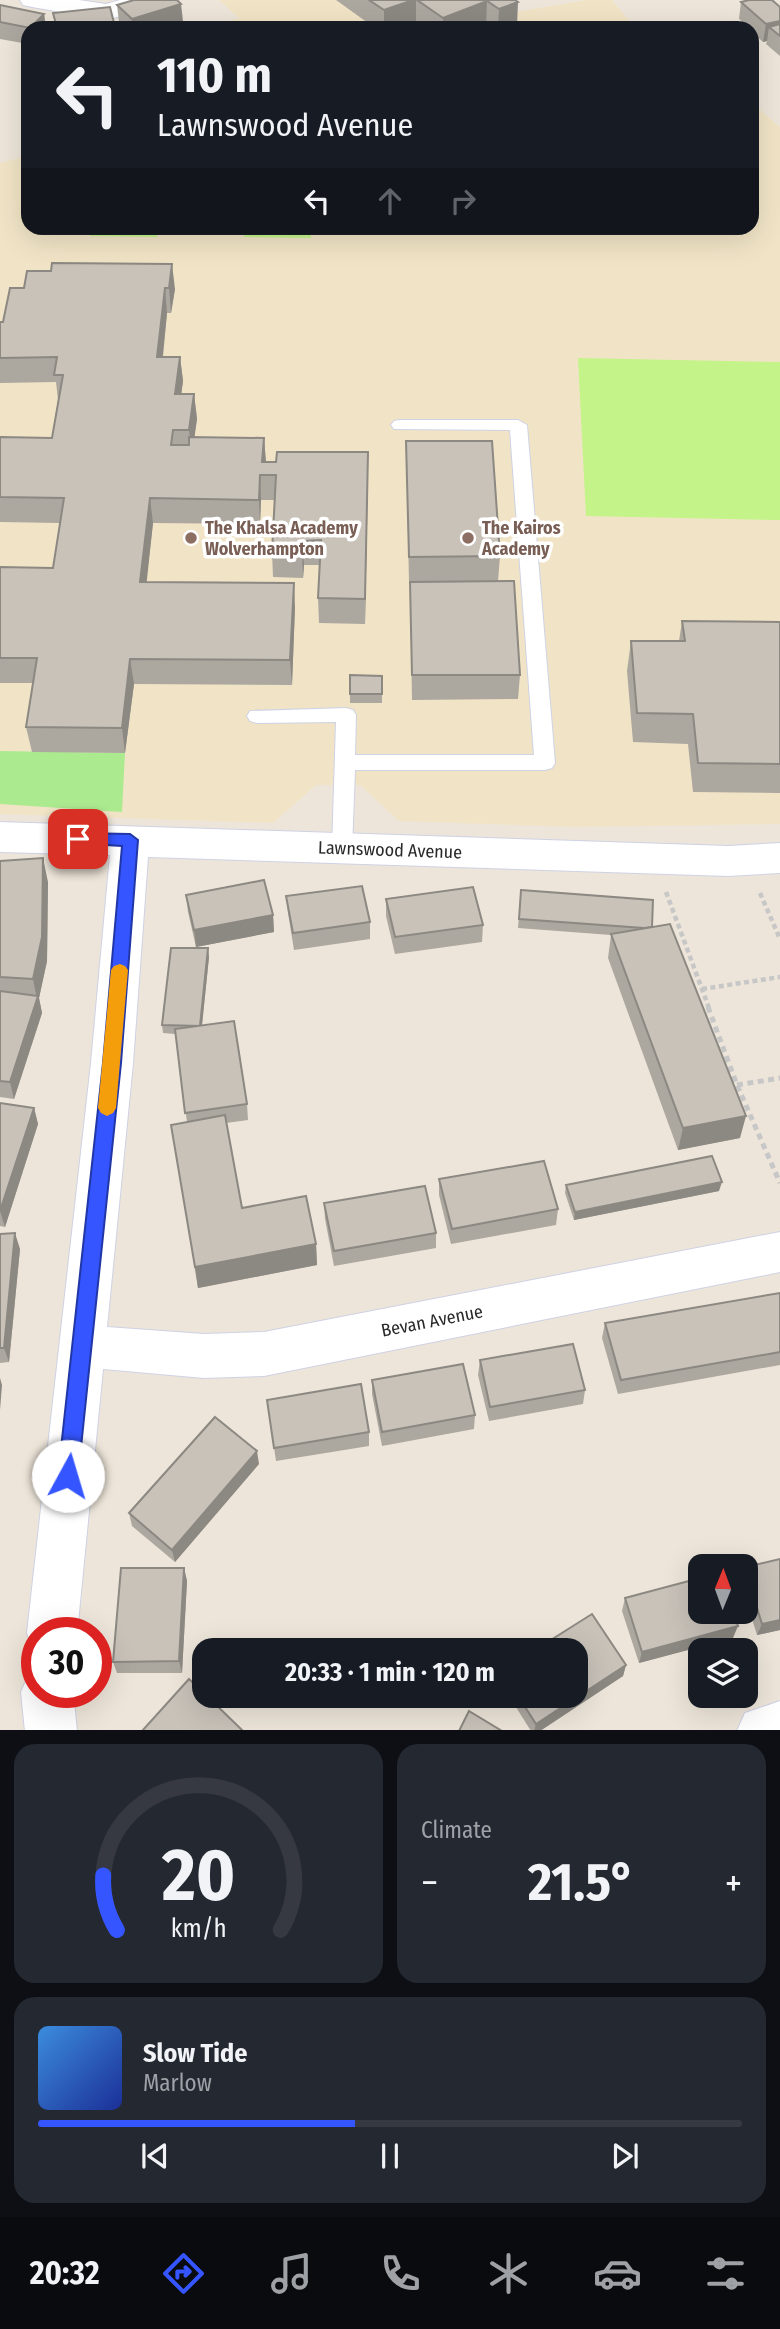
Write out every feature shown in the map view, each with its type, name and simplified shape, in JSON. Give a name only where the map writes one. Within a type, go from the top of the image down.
[{"type":"street","points":[[32,0],[107,12],[147,0]]},
{"type":"street","name":"Lawnswood Avenue","points":[[0,836],[654,859],[763,859]]},
{"type":"street","points":[[54,1617],[112,1063],[130,840]]},
{"type":"street","name":"Bevan Avenue","points":[[81,1346],[205,1356],[264,1354],[780,1252]]},
{"type":"street","points":[[49,1708],[51,1730]]},
{"type":"lane","points":[[345,762],[545,763],[518,425],[401,425]]},
{"type":"lane","points":[[257,716],[346,715],[342,849]]},
{"type":"path","points":[[654,859],[737,1084],[780,1183]]},
{"type":"path","points":[[763,859],[780,939]]},
{"type":"path","points":[[702,989],[780,976]]},
{"type":"path","points":[[737,1084],[780,1078]]},
{"type":"shaded area","points":[[219,0],[508,0],[516,12],[586,0],[612,0],[629,21],[229,21],[239,18]]},
{"type":"shaded area","name":"The Khalsa Academy Wolverhampton","points":[[759,109],[780,127],[780,824],[573,827],[399,821],[360,785],[316,785],[273,823],[0,814],[0,163],[21,158],[21,235],[759,235]]},
{"type":"green space","points":[[90,235],[157,235],[157,237]]},
{"type":"green space","points":[[244,235],[311,235],[311,238]]},
{"type":"green space","points":[[578,358],[780,362],[780,520],[586,516]]},
{"type":"green space","points":[[0,751],[125,753],[122,812],[0,804]]},
{"type":"building","points":[[134,0],[177,0],[181,4],[132,19],[117,5]]},
{"type":"building","points":[[369,0],[413,0],[384,10]]},
{"type":"building","points":[[417,0],[515,0],[518,2],[499,9],[487,1],[443,18]]},
{"type":"building","points":[[772,0],[780,7],[780,21],[766,24],[741,2]]},
{"type":"building","points":[[0,5],[44,14],[37,21],[21,21],[21,26],[0,22]]},
{"type":"building","points":[[110,7],[114,21],[55,21],[53,13]]},
{"type":"building","points":[[780,24],[780,36],[769,27]]},
{"type":"building","points":[[52,263],[172,264],[169,288],[165,288],[157,357],[180,357],[175,394],[194,394],[189,430],[173,430],[171,445],[189,445],[189,437],[264,438],[262,462],[276,462],[277,452],[368,452],[365,599],[318,598],[321,540],[302,541],[302,553],[272,552],[276,475],[260,475],[259,500],[150,498],[140,582],[294,583],[290,660],[130,659],[122,728],[26,727],[37,658],[0,658],[0,567],[53,568],[64,498],[0,497],[0,437],[52,438],[63,375],[54,375],[57,357],[0,358],[0,322],[3,322],[10,288],[24,288],[27,271],[51,271]]},
{"type":"building","points":[[406,441],[492,441],[500,556],[409,557]]},
{"type":"building","points":[[514,581],[520,675],[412,675],[410,582]]},
{"type":"building","points":[[682,621],[780,622],[780,764],[698,763],[693,714],[637,713],[631,641],[685,641]]},
{"type":"building","points":[[350,675],[382,676],[382,694],[350,694]]},
{"type":"building","points":[[43,858],[42,937],[33,979],[0,977],[0,861]]},
{"type":"building","points":[[264,880],[273,915],[194,930],[186,895]]},
{"type":"building","points":[[362,886],[370,922],[293,933],[286,896]]},
{"type":"building","points":[[473,887],[483,925],[395,937],[386,899]]},
{"type":"building","points":[[521,890],[653,900],[652,927],[519,919]]},
{"type":"building","points":[[670,924],[746,1116],[683,1128],[611,934]]},
{"type":"building","points":[[171,948],[208,948],[200,1026],[162,1025]]},
{"type":"building","points":[[0,991],[38,996],[10,1082],[0,1081]]},
{"type":"building","points":[[234,1021],[247,1104],[185,1113],[175,1029]]},
{"type":"building","points":[[0,1103],[34,1108],[0,1211]]},
{"type":"building","points":[[225,1115],[242,1208],[306,1196],[316,1244],[195,1267],[171,1125]]},
{"type":"building","points":[[712,1156],[722,1182],[575,1212],[566,1185]]},
{"type":"building","points":[[544,1161],[558,1209],[452,1229],[439,1179]]},
{"type":"building","points":[[425,1186],[436,1233],[334,1251],[324,1203]]},
{"type":"building","points":[[15,1233],[4,1348],[0,1348],[0,1234]]},
{"type":"building","points":[[780,1293],[780,1352],[621,1380],[605,1323]]},
{"type":"building","points":[[573,1344],[585,1390],[490,1407],[480,1360]]},
{"type":"building","points":[[463,1364],[475,1415],[382,1432],[372,1380]]},
{"type":"building","points":[[361,1384],[369,1432],[274,1448],[267,1400]]},
{"type":"building","points":[[215,1417],[257,1451],[172,1550],[129,1513]]},
{"type":"building","points":[[780,1559],[780,1620],[762,1624],[758,1611],[758,1564]]},
{"type":"building","points":[[121,1568],[184,1568],[179,1661],[113,1662]]},
{"type":"building","points":[[688,1581],[688,1624],[738,1626],[642,1652],[625,1598]]},
{"type":"building","points":[[592,1614],[626,1665],[588,1690],[588,1638],[554,1638]]},
{"type":"building","points":[[189,1679],[192,1682],[192,1708],[219,1708],[242,1730],[143,1730]]},
{"type":"building","points":[[526,1708],[560,1708],[536,1724]]},
{"type":"building","points":[[469,1711],[500,1730],[460,1730]]},
{"type":"slow traffic","points":[[107,1108],[120,970]]},
{"type":"place","name":"The Khalsa Academy Wolverhampton","points":[[191,538]]},
{"type":"place","name":"The Kairos Academy","points":[[468,538]]},
{"type":"route","points":[[68,1476],[112,1063],[130,840],[78,839]]}]
